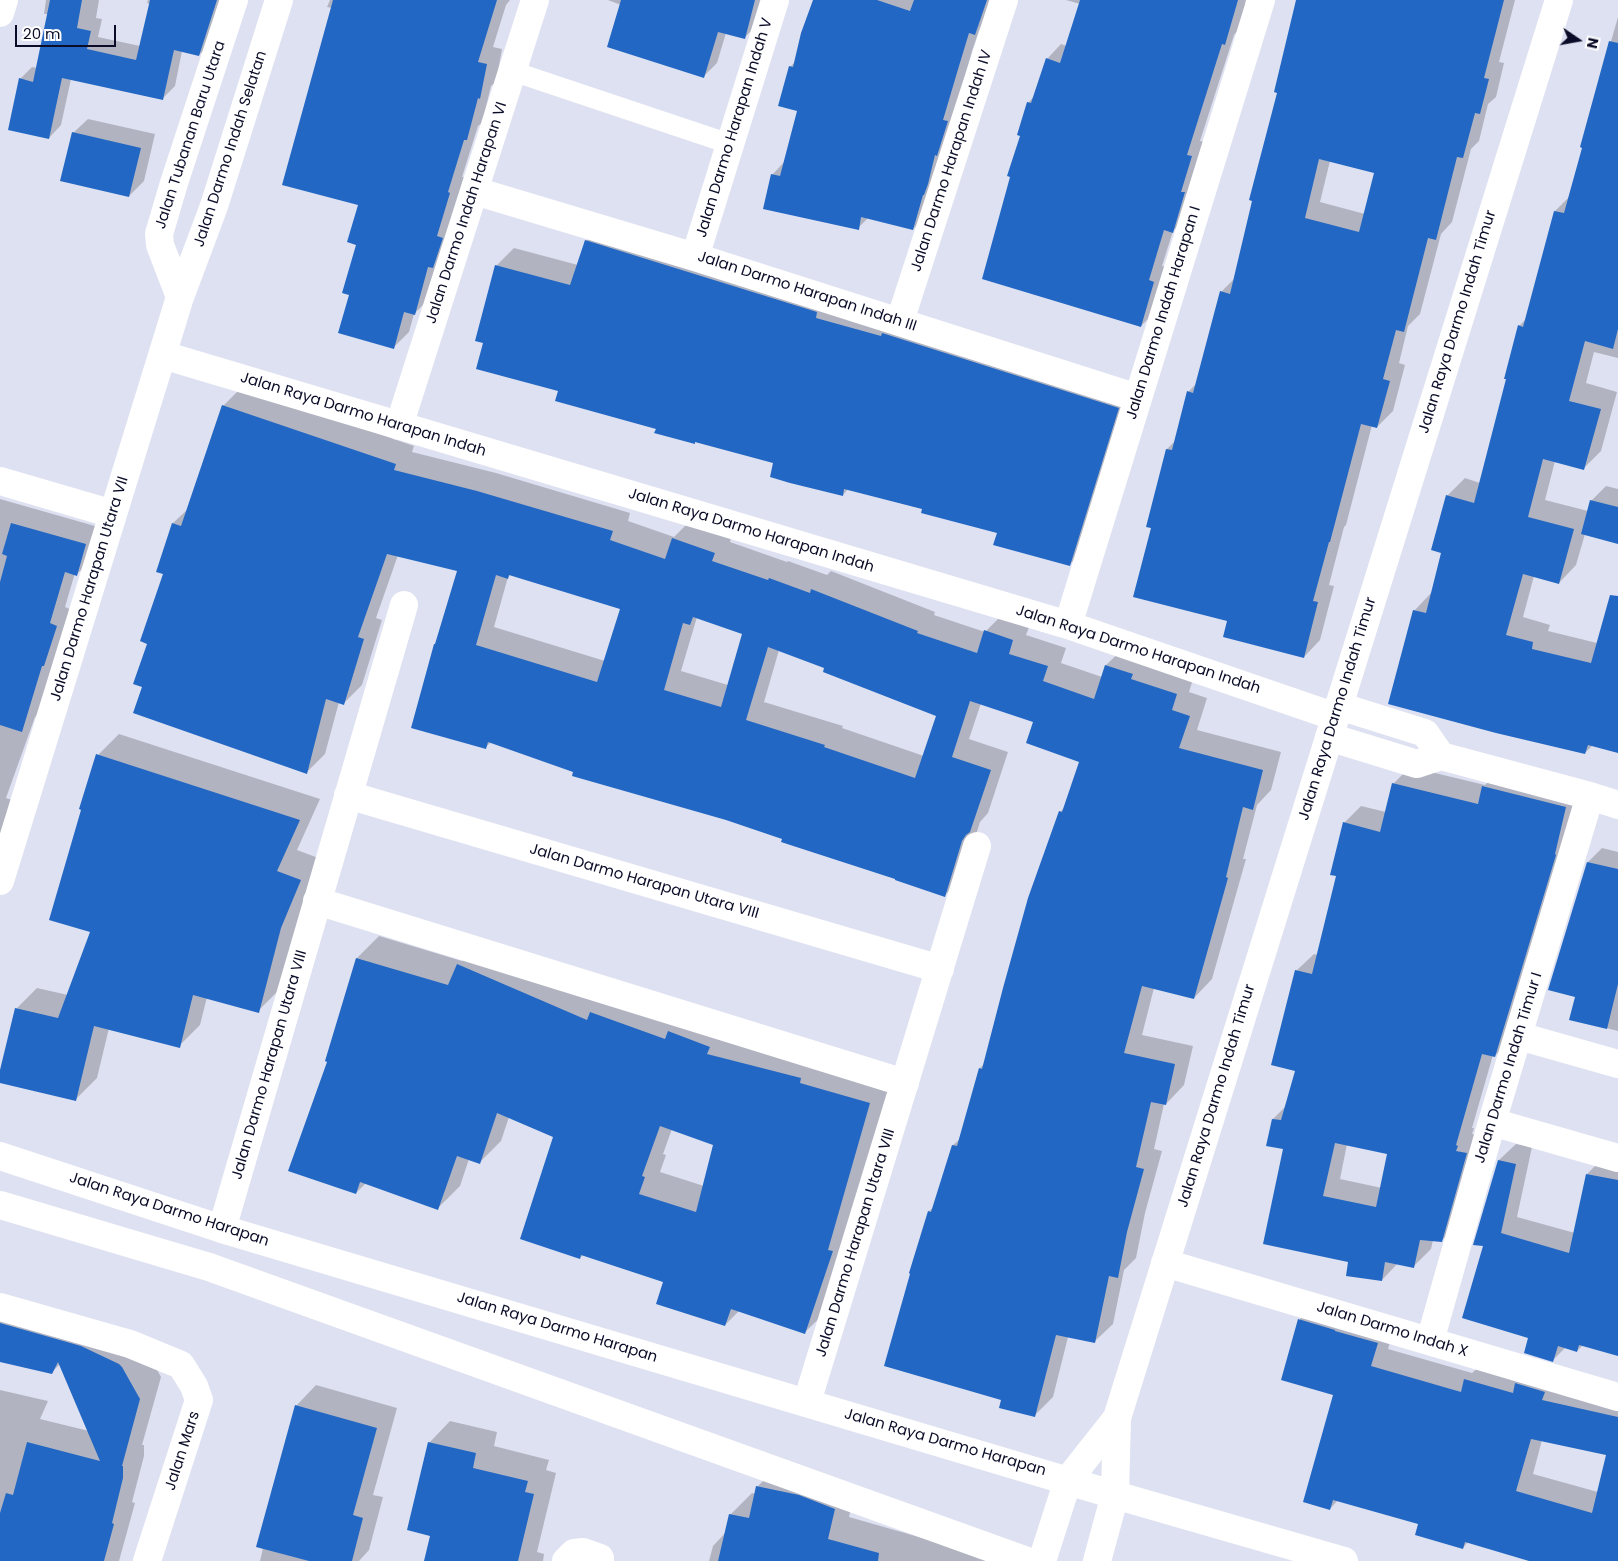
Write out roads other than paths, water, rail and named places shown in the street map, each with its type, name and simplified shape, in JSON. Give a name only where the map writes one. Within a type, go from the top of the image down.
[{"type":"street","points":[[0,13],[4,0]]},
{"type":"street","name":"Jalan Tubanan Baru Utara","points":[[180,297],[160,245],[159,234],[174,182],[234,0]]},
{"type":"street","name":"Jalan Darmo Indah Selatan","points":[[180,297],[214,206],[279,0]]},
{"type":"street","name":"Jalan Darmo Indah Harapan VI","points":[[400,426],[535,0]]},
{"type":"street","name":"Jalan Darmo Harapan Indah V","points":[[695,257],[775,0]]},
{"type":"street","name":"Jalan Darmo Harapan Indah IV","points":[[900,322],[1004,0]]},
{"type":"street","name":"Jalan Darmo Indah Harapan I","points":[[1068,625],[1261,0]]},
{"type":"street","name":"Jalan Raya Darmo Indah Timur","points":[[1098,1561],[1113,1501],[1117,1418],[1559,0]]},
{"type":"street","name":"Jalan Darmo Harapan Indah III","points":[[474,191],[695,257],[1138,398]]},
{"type":"street","name":"Jalan Darmo Harapan Utara VII","points":[[0,882],[180,297]]},
{"type":"street","name":"Jalan Raya Darmo Harapan Indah","points":[[162,355],[1068,625],[1335,720],[1425,733],[1441,756],[1590,796]]},
{"type":"street","points":[[0,482],[113,514]]},
{"type":"street","name":"Jalan Darmo Harapan Utara VIII","points":[[222,1229],[404,605]]},
{"type":"street","name":"Jalan Darmo Harapan Utara VIII","points":[[348,795],[940,969]]},
{"type":"street","points":[[1590,796],[1618,805]]},
{"type":"street","name":"Jalan Darmo Indah Timur I","points":[[1430,1341],[1492,1122],[1590,796]]},
{"type":"street","name":"Jalan Darmo Harapan Utara VIII","points":[[807,1402],[977,846]]},
{"type":"street","points":[[317,902],[905,1083]]},
{"type":"street","points":[[1519,1036],[1618,1064]]},
{"type":"street","points":[[1492,1122],[1618,1158]]},
{"type":"street","name":"Jalan Raya Darmo Harapan","points":[[0,1156],[222,1229],[807,1402],[1066,1487],[1344,1561]]},
{"type":"street","points":[[0,1205],[209,1267],[1038,1558],[1066,1487]]},
{"type":"street","name":"Jalan Darmo Indah X","points":[[1165,1263],[1618,1397]]},
{"type":"street","name":"Jalan Mars","points":[[9,1309],[130,1344],[181,1364],[194,1386],[199,1400],[147,1561]]},
{"type":"street","name":"Jalan Raya Darmo Indah Timur","points":[[1066,1487],[1117,1418]]},
{"type":"street","points":[[566,1561],[574,1553],[583,1552],[600,1558],[600,1561]]},
{"type":"lane","points":[[512,71],[730,144]]}]
